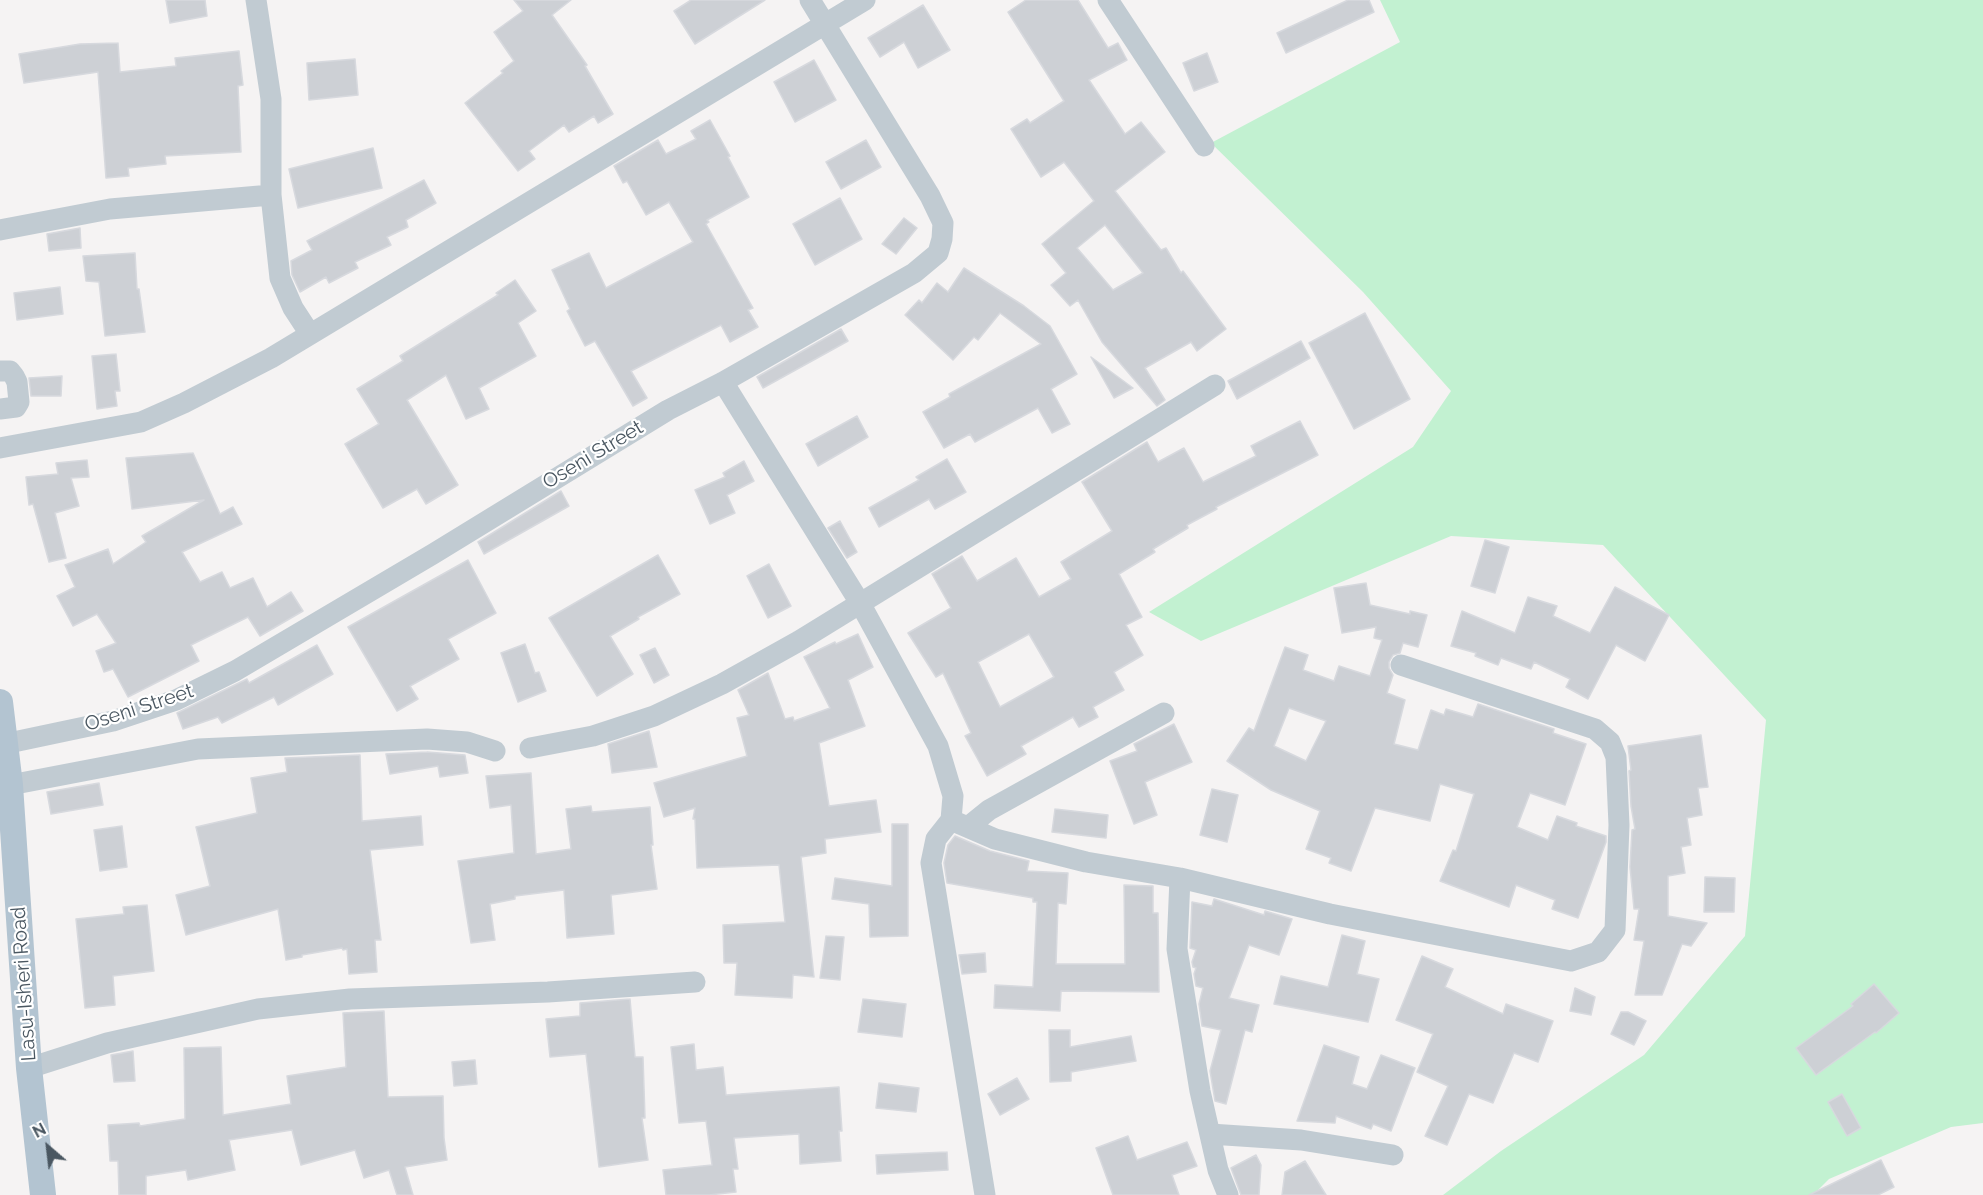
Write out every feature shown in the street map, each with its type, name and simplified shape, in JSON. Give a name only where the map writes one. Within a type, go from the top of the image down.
[{"type":"main road","name":"Lasu-Isheri Road","points":[[0,702],[10,785],[29,1068],[43,1195]]},
{"type":"street","points":[[256,0],[271,99],[271,195],[280,278],[293,308],[310,333]]},
{"type":"street","name":"Oseni Street","points":[[4,744],[113,721],[176,700],[235,670],[433,554],[668,410],[723,382],[914,273],[938,253],[943,224],[930,196],[810,0]]},
{"type":"street","points":[[0,448],[141,422],[271,358],[865,0]]},
{"type":"street","points":[[1108,0],[1204,146]]},
{"type":"street","points":[[0,230],[110,209],[271,195]]},
{"type":"street","points":[[0,371],[10,371],[14,376],[17,382],[18,402],[16,407],[0,409]]},
{"type":"street","points":[[723,382],[860,603],[938,746],[960,823]]},
{"type":"street","points":[[530,748],[593,736],[654,716],[722,684],[799,641],[1215,385]]},
{"type":"street","points":[[960,823],[995,839],[1086,862],[1180,878],[1330,914],[1571,961],[1598,952],[1615,930],[1619,825],[1616,757],[1610,742],[1595,729],[1401,665]]},
{"type":"street","points":[[985,1195],[931,863],[936,839],[960,823],[989,810],[1164,713]]},
{"type":"street","points":[[10,785],[208,748],[427,740],[467,742],[495,751]]},
{"type":"street","points":[[1180,878],[1177,949],[1200,1091],[1218,1170],[1228,1195]]},
{"type":"street","points":[[29,1068],[107,1043],[258,1009],[350,999],[548,992],[695,982]]},
{"type":"street","points":[[1210,1134],[1301,1140],[1393,1155]]},
{"type":"green space","points":[[1380,0],[1983,0],[1983,1123],[1951,1127],[1829,1179],[1813,1195],[1443,1195],[1501,1151],[1644,1055],[1745,936],[1766,720],[1603,545],[1451,536],[1201,641],[1149,612],[1413,447],[1451,391],[1363,292],[1211,143],[1400,42]]},
{"type":"building","points":[[166,0],[205,0],[207,16],[170,23]]},
{"type":"building","points":[[514,0],[571,0],[552,15],[587,65],[585,66],[613,114],[598,123],[594,116],[569,132],[564,125],[529,151],[535,159],[518,171],[465,103],[503,73],[501,71],[514,61],[494,32],[523,11]]},
{"type":"building","points":[[691,0],[765,0],[695,44],[674,11]]},
{"type":"building","points":[[1026,0],[1078,0],[1108,48],[1118,43],[1127,60],[1089,80],[1125,134],[1141,122],[1165,152],[1115,191],[1161,250],[1166,248],[1181,273],[1183,271],[1226,329],[1197,351],[1191,342],[1145,368],[1165,400],[1157,406],[1102,342],[1078,300],[1070,306],[1051,285],[1066,273],[1042,244],[1094,201],[1064,162],[1041,177],[1011,129],[1027,119],[1030,123],[1064,101],[1008,12]],"holes":[[[1105,225],[1143,273],[1113,290],[1077,248]]]},
{"type":"building","points":[[1348,0],[1369,0],[1374,12],[1286,53],[1277,33]]},
{"type":"building","points":[[923,5],[950,50],[918,68],[904,42],[880,57],[868,38]]},
{"type":"building","points":[[118,43],[120,72],[176,66],[175,58],[239,51],[243,85],[238,86],[241,152],[165,156],[166,164],[128,168],[129,176],[106,178],[98,72],[24,83],[19,54],[80,44]]},
{"type":"building","points":[[1207,53],[1218,82],[1194,91],[1183,63]]},
{"type":"building","points":[[355,59],[358,95],[309,100],[307,63]]},
{"type":"building","points":[[814,60],[836,100],[795,122],[774,82]]},
{"type":"building","points":[[710,120],[749,197],[707,220],[709,222],[706,224],[753,308],[748,310],[758,327],[730,342],[721,325],[631,371],[647,398],[633,406],[595,341],[585,346],[567,311],[570,309],[552,270],[589,253],[606,288],[693,242],[669,202],[646,215],[627,181],[623,183],[614,166],[658,140],[666,154],[696,139],[691,131]]},
{"type":"building","points":[[866,140],[881,167],[841,189],[826,162]]},
{"type":"building","points":[[373,148],[382,188],[298,208],[289,169]]},
{"type":"building","points":[[424,180],[436,203],[406,220],[408,227],[387,237],[391,245],[355,262],[358,268],[329,283],[326,277],[300,292],[292,275],[291,261],[312,250],[307,241]]},
{"type":"building","points":[[840,198],[862,239],[815,265],[793,224]]},
{"type":"building","points":[[904,218],[917,228],[896,254],[882,244]]},
{"type":"building","points":[[80,228],[81,248],[49,251],[47,234]]},
{"type":"building","points":[[135,253],[137,289],[139,289],[145,332],[105,336],[99,282],[86,281],[83,256]]},
{"type":"building","points":[[964,268],[1024,306],[1050,326],[1077,374],[1051,389],[1070,424],[1052,433],[1038,408],[975,442],[970,434],[944,448],[923,412],[950,397],[949,394],[1041,344],[1000,313],[978,340],[974,337],[953,360],[905,315],[919,300],[922,303],[937,283],[948,292]]},
{"type":"building","points":[[515,280],[536,311],[518,323],[536,356],[479,388],[489,409],[466,419],[446,375],[407,400],[458,485],[426,504],[417,489],[383,508],[345,444],[379,424],[357,389],[403,361],[400,356],[498,295],[496,293]]},
{"type":"building","points":[[60,287],[63,314],[17,320],[14,293]]},
{"type":"building","points":[[1365,313],[1410,399],[1354,429],[1309,343]]},
{"type":"building","points":[[841,329],[848,341],[763,388],[757,377]]},
{"type":"building","points":[[1301,341],[1310,358],[1237,399],[1228,381]]},
{"type":"building","points":[[116,354],[120,391],[115,391],[117,406],[97,409],[92,356]]},
{"type":"building","points":[[1091,357],[1133,388],[1114,398]]},
{"type":"building","points":[[62,376],[61,396],[31,396],[29,378]]},
{"type":"building","points":[[857,416],[868,437],[818,466],[806,444]]},
{"type":"building","points":[[1300,421],[1318,455],[1216,507],[1217,509],[1187,525],[1188,528],[1153,549],[1155,552],[1119,574],[1142,617],[1126,625],[1143,655],[1114,672],[1124,690],[1093,707],[1098,717],[1079,727],[1073,717],[1021,746],[1026,754],[987,776],[965,736],[971,733],[943,673],[936,677],[908,633],[951,608],[932,574],[962,556],[977,581],[1016,558],[1039,597],[1071,579],[1061,562],[1112,531],[1082,482],[1147,442],[1158,462],[1184,448],[1203,482],[1256,456],[1251,446]],"holes":[[[1029,634],[1054,677],[1000,707],[978,662]]]},
{"type":"building","points":[[193,453],[220,514],[233,507],[242,524],[182,552],[200,582],[222,572],[230,588],[253,578],[267,607],[291,592],[303,611],[260,636],[248,617],[191,645],[199,661],[128,697],[113,669],[104,672],[96,651],[116,643],[97,614],[73,626],[57,596],[75,587],[65,565],[108,549],[113,564],[146,542],[142,536],[204,500],[132,509],[126,458]]},
{"type":"building","points":[[947,459],[966,492],[935,509],[929,499],[879,527],[869,508],[919,480],[916,477]]},
{"type":"building","points":[[87,460],[89,477],[71,478],[79,506],[55,513],[66,558],[49,562],[33,504],[29,505],[26,477],[58,474],[56,463]]},
{"type":"building","points":[[744,461],[754,481],[727,495],[735,513],[710,524],[695,490],[725,477],[723,473]]},
{"type":"building","points":[[561,491],[569,506],[484,554],[478,542]]},
{"type":"building","points":[[840,521],[857,552],[847,558],[828,528]]},
{"type":"building","points":[[1485,540],[1509,547],[1495,593],[1471,586]]},
{"type":"building","points":[[658,555],[680,594],[638,617],[639,619],[610,636],[633,674],[597,696],[549,618]]},
{"type":"building","points":[[468,560],[496,613],[448,639],[459,659],[410,686],[418,699],[397,711],[348,627]]},
{"type":"building","points":[[769,564],[791,606],[768,618],[747,576]]},
{"type":"building","points":[[1366,583],[1370,605],[1410,614],[1410,611],[1427,615],[1418,647],[1403,643],[1400,653],[1393,655],[1389,662],[1393,675],[1387,693],[1405,700],[1394,744],[1418,750],[1431,710],[1444,715],[1446,709],[1473,717],[1478,704],[1554,729],[1553,733],[1586,744],[1565,805],[1530,793],[1517,827],[1548,840],[1557,816],[1577,823],[1576,826],[1606,836],[1606,842],[1578,918],[1552,909],[1555,900],[1516,885],[1509,907],[1440,881],[1453,850],[1456,851],[1474,794],[1440,784],[1430,821],[1375,808],[1351,871],[1329,863],[1331,858],[1306,849],[1320,811],[1271,790],[1227,761],[1249,728],[1254,731],[1285,647],[1308,655],[1303,670],[1334,681],[1339,666],[1370,676],[1382,640],[1374,638],[1376,627],[1342,633],[1334,588]],"holes":[[[1289,708],[1326,721],[1306,761],[1274,746]]]},
{"type":"building","points":[[1615,587],[1669,615],[1645,661],[1616,645],[1588,699],[1566,687],[1570,679],[1534,662],[1531,669],[1501,658],[1498,665],[1475,656],[1476,653],[1451,646],[1462,611],[1515,633],[1528,597],[1557,606],[1553,616],[1590,633]]},
{"type":"building","points":[[858,634],[873,667],[848,680],[865,726],[819,743],[829,806],[876,800],[881,832],[825,839],[826,853],[801,857],[814,977],[793,975],[792,998],[735,995],[737,963],[724,963],[723,925],[785,922],[779,865],[697,868],[695,819],[693,819],[695,808],[664,817],[654,783],[747,756],[737,718],[749,715],[738,690],[768,673],[785,719],[793,717],[794,721],[830,708],[804,657]]},
{"type":"building","points":[[525,644],[535,673],[539,672],[546,691],[518,702],[501,653]]},
{"type":"building","points":[[317,645],[333,674],[278,705],[274,697],[222,723],[218,717],[183,729],[177,713],[247,679],[249,683]]},
{"type":"building","points":[[655,648],[669,675],[654,683],[640,655]]},
{"type":"building","points":[[1174,724],[1192,762],[1145,782],[1157,815],[1134,824],[1110,761],[1137,751],[1134,744]]},
{"type":"building","points":[[649,731],[657,767],[612,773],[608,744]]},
{"type":"building","points":[[1701,735],[1708,787],[1698,788],[1702,815],[1687,818],[1691,845],[1681,847],[1685,873],[1668,876],[1668,916],[1707,923],[1691,946],[1682,944],[1662,995],[1635,995],[1644,941],[1634,940],[1639,909],[1634,909],[1630,867],[1632,830],[1635,829],[1631,806],[1628,746]]},
{"type":"building","points":[[427,752],[465,755],[468,773],[440,777],[438,766],[390,774],[386,754]]},
{"type":"building","points":[[360,755],[362,821],[421,816],[423,845],[370,850],[381,940],[375,940],[377,972],[349,974],[347,949],[342,948],[286,960],[278,909],[186,935],[176,895],[210,886],[196,827],[257,813],[251,778],[287,772],[285,758]]},
{"type":"building","points":[[531,773],[536,854],[571,849],[566,809],[591,806],[592,812],[650,807],[653,845],[651,845],[657,889],[611,895],[614,934],[567,938],[564,890],[515,896],[515,899],[490,904],[495,940],[471,943],[458,861],[514,853],[511,805],[490,808],[486,776]]},
{"type":"building","points":[[99,783],[103,805],[51,814],[47,792]]},
{"type":"building","points":[[1212,789],[1238,795],[1227,842],[1200,835]]},
{"type":"building","points":[[1055,809],[1108,815],[1106,838],[1052,832]]},
{"type":"building","points":[[892,824],[908,824],[908,936],[870,937],[869,904],[832,899],[835,878],[892,886]]},
{"type":"building","points":[[122,826],[127,867],[100,871],[94,830]]},
{"type":"building","points":[[955,836],[990,851],[1029,861],[1027,871],[1068,873],[1066,904],[1058,903],[1056,964],[1125,964],[1124,885],[1153,886],[1153,913],[1158,913],[1159,992],[1061,991],[1060,1011],[994,1008],[995,985],[1033,987],[1037,902],[1033,902],[1033,898],[947,883],[944,863],[948,845]]},
{"type":"building","points":[[1705,877],[1735,878],[1734,912],[1704,912]]},
{"type":"building","points":[[1214,899],[1264,915],[1265,911],[1292,919],[1279,955],[1249,945],[1229,998],[1259,1005],[1252,1032],[1245,1030],[1226,1104],[1215,1101],[1210,1071],[1221,1030],[1202,1026],[1199,1004],[1203,988],[1196,986],[1194,974],[1196,968],[1193,967],[1192,962],[1196,950],[1190,948],[1192,902],[1212,906]]},
{"type":"building","points":[[147,905],[154,971],[113,976],[115,1005],[85,1008],[76,919],[124,914],[123,907]]},
{"type":"building","points":[[1342,935],[1365,941],[1357,974],[1379,979],[1368,1022],[1274,1004],[1281,976],[1328,987]]},
{"type":"building","points":[[826,936],[844,937],[840,980],[820,978]]},
{"type":"building","points":[[985,953],[986,972],[962,974],[959,955]]},
{"type":"building","points":[[1422,956],[1453,969],[1445,987],[1503,1014],[1506,1004],[1553,1021],[1538,1062],[1514,1053],[1493,1103],[1469,1094],[1447,1145],[1425,1136],[1448,1086],[1417,1072],[1433,1034],[1396,1020]]},
{"type":"building","points":[[1874,984],[1899,1013],[1876,1033],[1816,1075],[1796,1048],[1853,1006],[1851,1004]]},
{"type":"building","points":[[1575,988],[1595,997],[1591,1015],[1570,1011]]},
{"type":"building","points":[[630,999],[635,1057],[643,1057],[645,1118],[642,1118],[648,1160],[599,1167],[586,1054],[550,1057],[546,1019],[580,1016],[580,1003]]},
{"type":"building","points":[[863,999],[906,1004],[902,1037],[858,1032]]},
{"type":"building","points":[[384,1011],[388,1097],[443,1096],[447,1160],[405,1167],[413,1195],[397,1195],[389,1170],[364,1178],[355,1150],[301,1165],[292,1130],[229,1140],[235,1170],[188,1180],[186,1170],[146,1176],[146,1195],[119,1195],[118,1161],[110,1161],[108,1125],[139,1123],[140,1126],[185,1119],[184,1048],[221,1047],[223,1115],[291,1104],[287,1076],[346,1067],[343,1013]]},
{"type":"building","points":[[1621,1012],[1628,1012],[1646,1021],[1634,1045],[1611,1034]]},
{"type":"building","points":[[1049,1030],[1070,1030],[1070,1047],[1131,1036],[1136,1061],[1071,1072],[1071,1081],[1050,1082]]},
{"type":"building","points":[[694,1044],[696,1070],[723,1067],[726,1095],[839,1087],[842,1131],[839,1131],[841,1161],[800,1164],[799,1134],[734,1138],[738,1169],[733,1169],[736,1192],[709,1195],[666,1195],[663,1170],[712,1165],[706,1121],[679,1123],[671,1047]]},
{"type":"building","points":[[1324,1045],[1359,1057],[1352,1084],[1367,1089],[1381,1055],[1415,1068],[1391,1131],[1373,1124],[1371,1129],[1336,1116],[1335,1123],[1297,1121]]},
{"type":"building","points":[[133,1051],[135,1081],[114,1082],[111,1055]]},
{"type":"building","points":[[475,1060],[477,1084],[454,1086],[452,1062]]},
{"type":"building","points":[[1017,1078],[1029,1099],[1000,1115],[988,1094]]},
{"type":"building","points":[[879,1083],[919,1088],[916,1112],[876,1108]]},
{"type":"building","points":[[1842,1094],[1861,1128],[1847,1136],[1828,1102]]},
{"type":"building","points":[[1128,1136],[1137,1160],[1187,1142],[1197,1166],[1172,1175],[1179,1195],[1113,1195],[1096,1148]]},
{"type":"building","points":[[947,1152],[948,1170],[877,1174],[876,1155]]},
{"type":"building","points":[[1256,1155],[1261,1165],[1259,1195],[1241,1195],[1231,1168]]},
{"type":"building","points":[[1881,1160],[1894,1187],[1878,1195],[1809,1195]]},
{"type":"building","points":[[1305,1161],[1326,1195],[1282,1195],[1285,1172]]}]
